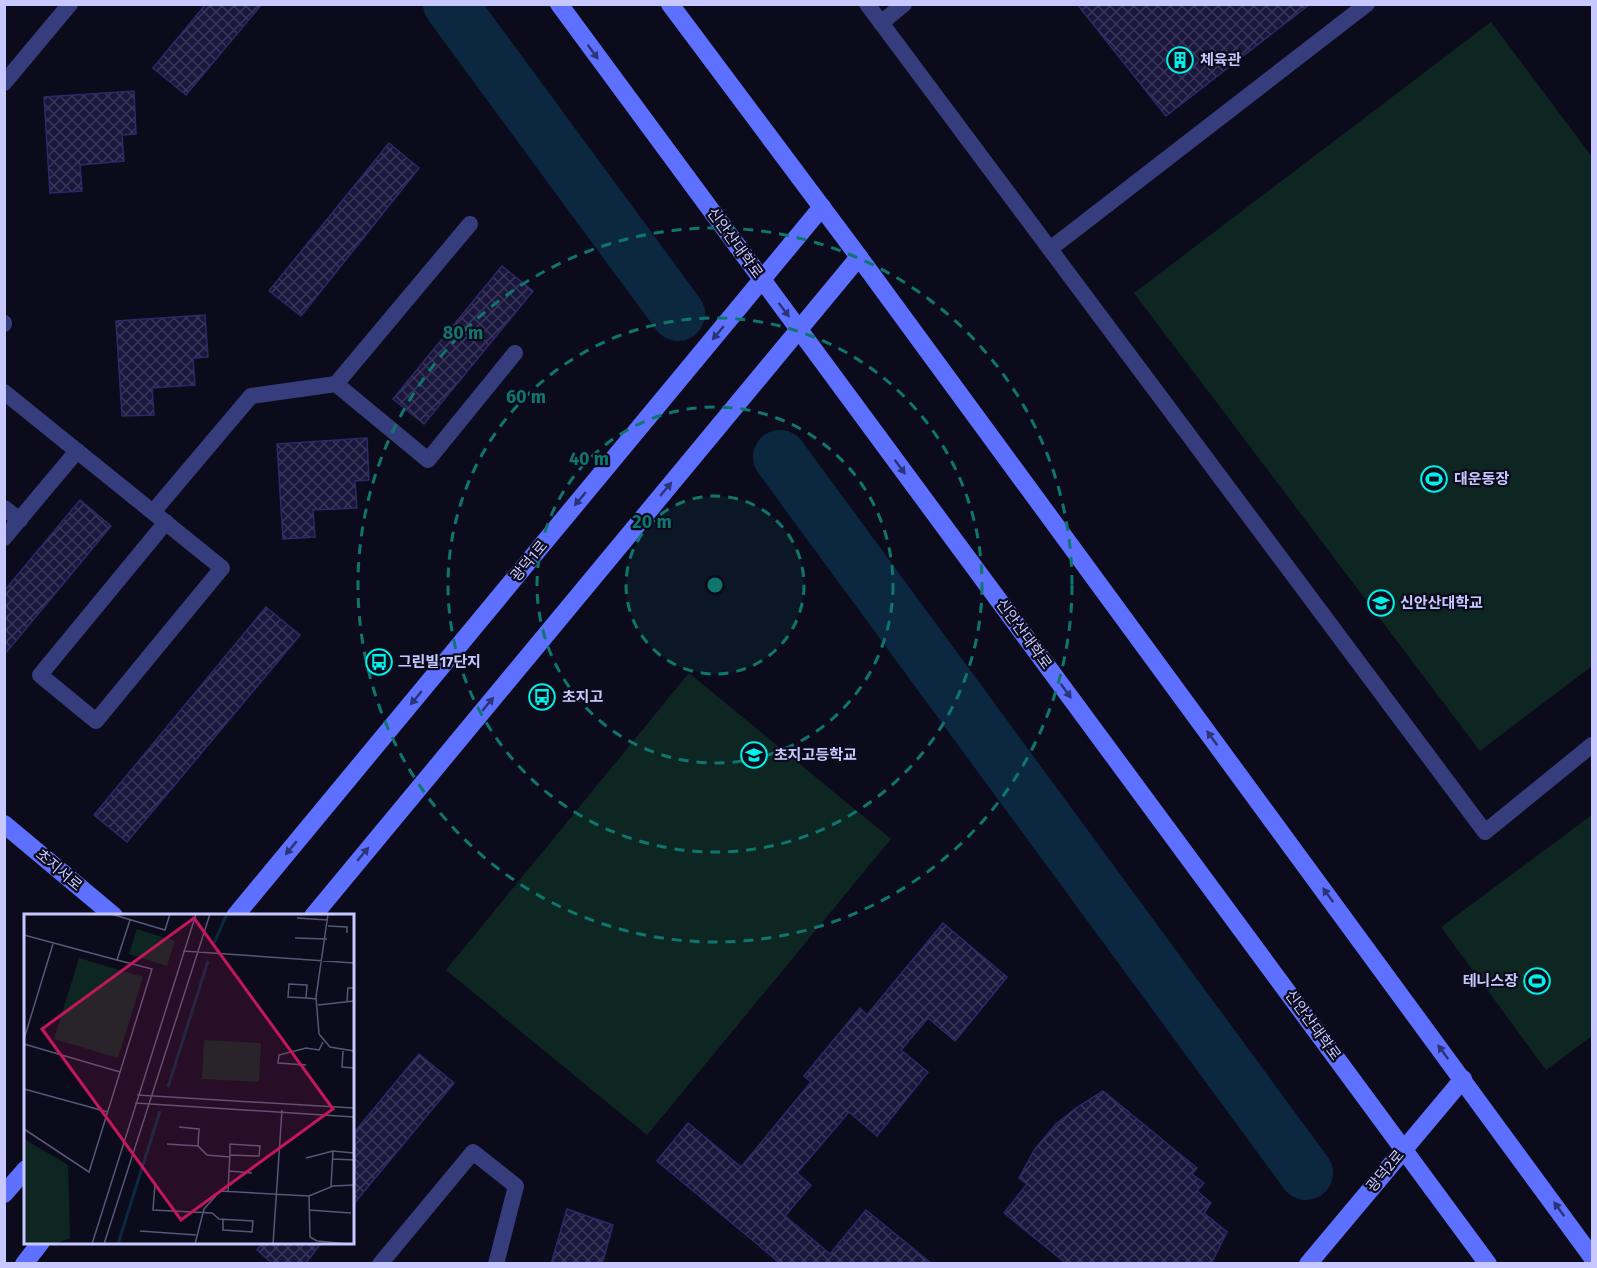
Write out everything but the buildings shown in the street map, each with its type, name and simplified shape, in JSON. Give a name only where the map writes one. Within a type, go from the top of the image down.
[{"type":"main road","name":"신안산대학로","points":[[559,4],[1488,1263]]},
{"type":"main road","points":[[670,4],[859,256],[1593,1257]]},
{"type":"main road","name":"광덕1로","points":[[236,914],[822,207]]},
{"type":"main road","points":[[314,914],[859,256]]},
{"type":"main road","name":"초지서로","points":[[4,824],[113,914]]},
{"type":"main road","name":"광덕2로","points":[[1308,1263],[1463,1079]]},
{"type":"main road","points":[[4,1194],[24,1171]]},
{"type":"main road","points":[[24,1263],[39,1244]]},
{"type":"lane","points":[[4,83],[70,4]]},
{"type":"lane","points":[[867,4],[1485,832],[1593,745]]},
{"type":"lane","points":[[881,23],[904,4]]},
{"type":"lane","points":[[1050,249],[1367,4]]},
{"type":"lane","points":[[4,392],[159,517],[222,568],[96,721],[40,675],[159,517],[251,396],[336,384],[470,224]]},
{"type":"lane","points":[[336,384],[428,460],[515,353]]},
{"type":"lane","points":[[4,538],[77,451]]},
{"type":"lane","points":[[4,508],[20,520]]},
{"type":"lane","points":[[380,1263],[473,1152],[516,1186],[496,1263]]},
{"type":"green space","name":"대운동장","points":[[1491,22],[1592,157],[1592,666],[1480,751],[1134,293]]},
{"type":"green space","points":[[689,673],[891,839],[647,1135],[446,970]]},
{"type":"green space","name":"테니스장","points":[[1592,815],[1592,1036],[1546,1070],[1441,927]]},
{"type":"waterway","points":[[450,4],[678,314]]},
{"type":"waterway","points":[[780,457],[1306,1173]]},
{"type":"place","name":"체육관","points":[[1180,60]]},
{"type":"place","name":"대운동장","points":[[1434,479]]},
{"type":"place","name":"신안산대학교","points":[[1381,603]]},
{"type":"place","name":"그린빌17단지","points":[[379,662]]},
{"type":"place","name":"초지고","points":[[542,697]]},
{"type":"place","name":"초지고등학교","points":[[754,755]]},
{"type":"place","name":"테니스장","points":[[1537,981]]}]
